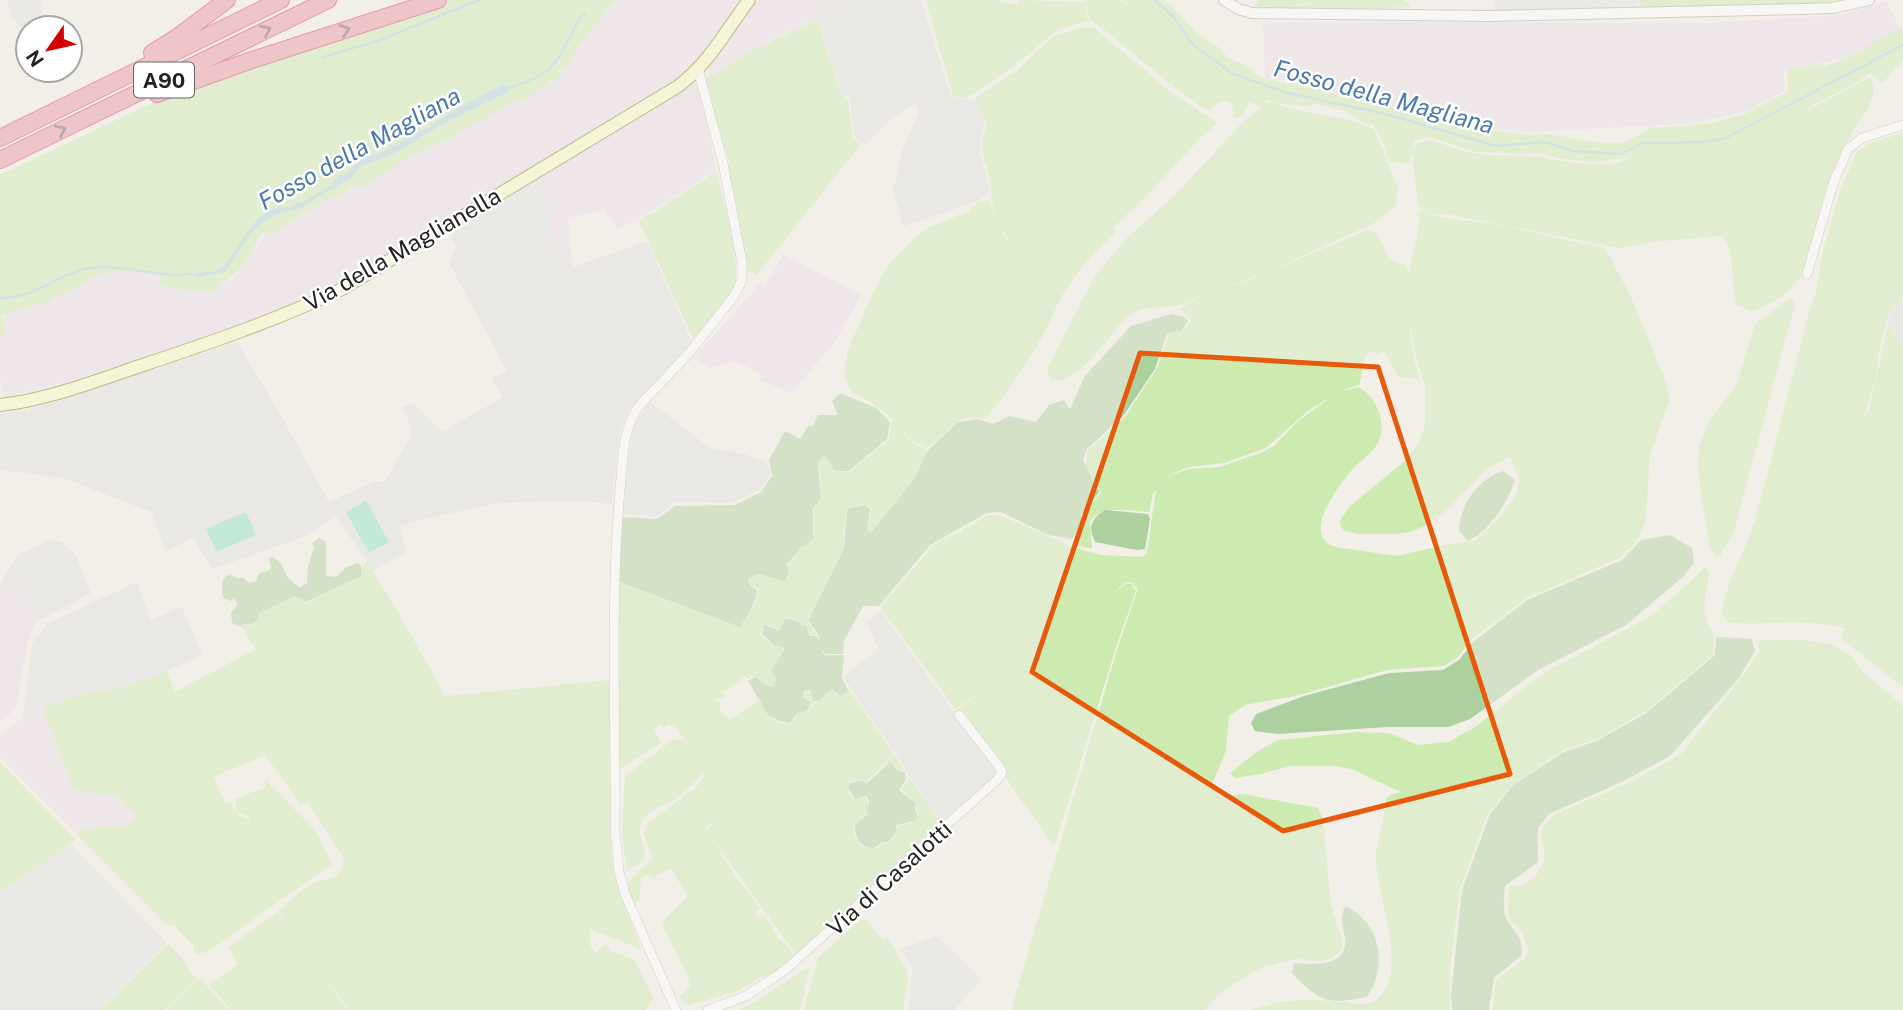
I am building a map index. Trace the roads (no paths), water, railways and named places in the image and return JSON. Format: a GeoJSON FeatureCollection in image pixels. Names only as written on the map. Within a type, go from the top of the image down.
{"type":"FeatureCollection","features":[{"type":"Feature","properties":{"kind":"highway"},"geometry":{"type":"LineString","coordinates":[[96,90],[121,71],[176,38],[227,0]]}},
{"type":"Feature","properties":{"kind":"highway","name":"A90"},"geometry":{"type":"LineString","coordinates":[[0,138],[281,0]]}},
{"type":"Feature","properties":{"kind":"highway","name":"A90"},"geometry":{"type":"LineString","coordinates":[[0,160],[328,0]]}},
{"type":"Feature","properties":{"kind":"highway"},"geometry":{"type":"LineString","coordinates":[[117,103],[152,96],[249,61],[438,0]]}},
{"type":"Feature","properties":{"kind":"main road","name":"Via della Maglianella"},"geometry":{"type":"LineString","coordinates":[[0,405],[37,398],[110,376],[243,331],[342,289],[672,91],[698,69],[749,0]]}},
{"type":"Feature","properties":{"kind":"street"},"geometry":{"type":"LineString","coordinates":[[1224,0],[1238,9],[1252,13],[1439,16],[1833,8],[1869,0]]}},
{"type":"Feature","properties":{"kind":"street"},"geometry":{"type":"LineString","coordinates":[[676,1010],[632,913],[619,871],[615,832],[614,571],[622,464],[630,420],[639,406],[709,329],[734,296],[742,276],[742,263],[723,163],[698,69]]}},
{"type":"Feature","properties":{"kind":"street"},"geometry":{"type":"LineString","coordinates":[[1807,274],[1833,184],[1849,149],[1862,138],[1903,125]]}},
{"type":"Feature","properties":{"kind":"street","name":"Via di Casalotti"},"geometry":{"type":"LineString","coordinates":[[708,1010],[746,996],[785,970],[998,779],[1002,772],[999,766],[959,715]]}},
{"type":"Feature","properties":{"kind":"water"},"geometry":{"type":"Polygon","coordinates":[[[504,84],[508,92],[448,121],[395,153],[362,166],[350,179],[304,205],[304,208],[287,211],[264,222],[249,237],[225,272],[198,277],[188,274],[218,271],[262,215],[303,202],[328,187],[339,175],[346,175],[362,160],[396,146],[412,134],[430,127],[449,113],[504,84]]]}},
{"type":"Feature","properties":{"kind":"waterway"},"geometry":{"type":"LineString","coordinates":[[323,57],[380,40],[479,0]]}},
{"type":"Feature","properties":{"kind":"waterway","name":"Fosso della Magliana"},"geometry":{"type":"LineString","coordinates":[[1154,0],[1172,15],[1192,44],[1233,74],[1288,93],[1389,115],[1496,146],[1544,142],[1573,151],[1621,154],[1642,143],[1703,142],[1726,138],[1903,45]]}},
{"type":"Feature","properties":{"kind":"waterway","name":"Fosso della Magliana"},"geometry":{"type":"LineString","coordinates":[[505,89],[535,78],[553,65],[580,18],[585,14]]}},
{"type":"Feature","properties":{"kind":"waterway","name":"Fosso della Magliana"},"geometry":{"type":"LineString","coordinates":[[0,298],[24,294],[80,270],[92,268],[189,274]]}}]}
